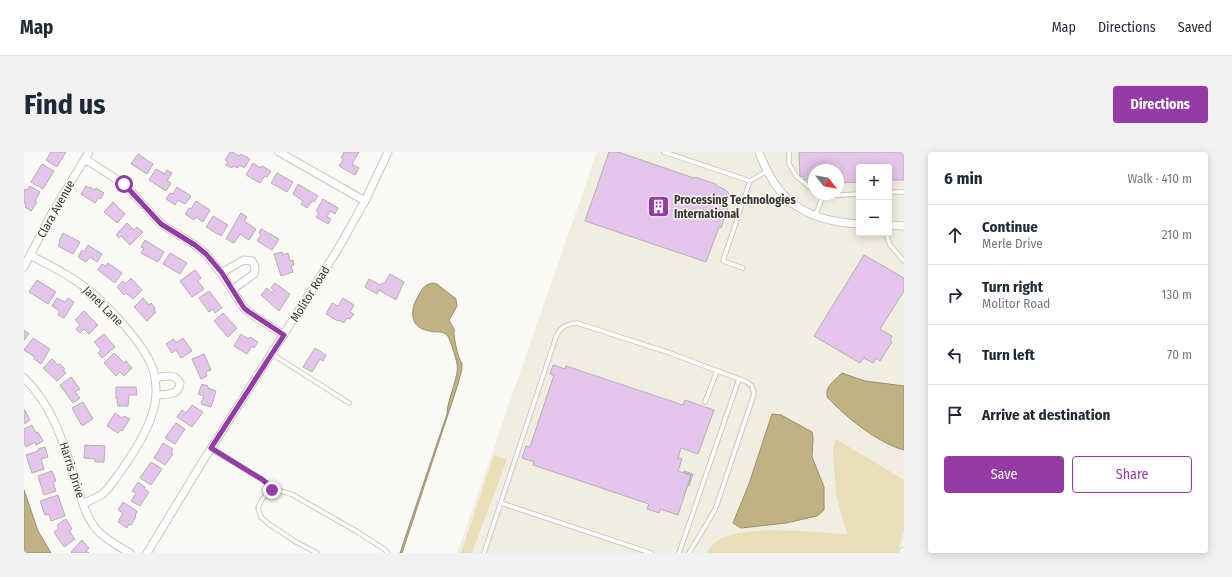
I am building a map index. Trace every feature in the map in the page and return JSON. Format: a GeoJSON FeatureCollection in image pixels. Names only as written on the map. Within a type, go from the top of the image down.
{"type":"FeatureCollection","features":[{"type":"Feature","properties":{"kind":"street"},"geometry":{"type":"LineString","coordinates":[[279,152],[365,201]]}},
{"type":"Feature","properties":{"kind":"street","name":"Molitor Road"},"geometry":{"type":"LineString","coordinates":[[147,553],[211,448],[338,249],[365,201],[388,152]]}},
{"type":"Feature","properties":{"kind":"street"},"geometry":{"type":"LineString","coordinates":[[759,152],[775,185],[796,206],[815,216],[835,222],[856,224]]}},
{"type":"Feature","properties":{"kind":"street"},"geometry":{"type":"LineString","coordinates":[[87,155],[124,184],[161,224],[206,254],[222,273],[244,308],[284,335]]}},
{"type":"Feature","properties":{"kind":"street","name":"Clara Avenue"},"geometry":{"type":"LineString","coordinates":[[24,267],[54,210],[87,155]]}},
{"type":"Feature","properties":{"kind":"street"},"geometry":{"type":"LineString","coordinates":[[892,225],[904,226]]}},
{"type":"Feature","properties":{"kind":"street","name":"Janel Lane"},"geometry":{"type":"LineString","coordinates":[[30,256],[73,278],[99,299],[138,343],[148,358],[155,378],[156,395],[147,428],[107,490],[101,495],[83,504]]}},
{"type":"Feature","properties":{"kind":"street"},"geometry":{"type":"LineString","coordinates":[[222,273],[244,260],[252,261],[254,264],[256,271],[254,274],[232,290]]}},
{"type":"Feature","properties":{"kind":"street"},"geometry":{"type":"LineString","coordinates":[[155,378],[171,376],[176,378],[180,383],[178,389],[173,394],[156,395]]}},
{"type":"Feature","properties":{"kind":"street","name":"Harris Drive"},"geometry":{"type":"LineString","coordinates":[[24,378],[41,398],[55,422],[83,504],[93,524],[98,531],[111,542],[130,553]]}},
{"type":"Feature","properties":{"kind":"lane"},"geometry":{"type":"LineString","coordinates":[[664,152],[750,181]]}},
{"type":"Feature","properties":{"kind":"lane"},"geometry":{"type":"LineString","coordinates":[[788,152],[789,164],[796,176],[808,186]]}},
{"type":"Feature","properties":{"kind":"lane"},"geometry":{"type":"LineString","coordinates":[[743,268],[723,261],[750,181],[767,171]]}},
{"type":"Feature","properties":{"kind":"lane"},"geometry":{"type":"LineString","coordinates":[[892,192],[904,192]]}},
{"type":"Feature","properties":{"kind":"lane"},"geometry":{"type":"LineString","coordinates":[[844,195],[856,194]]}},
{"type":"Feature","properties":{"kind":"lane"},"geometry":{"type":"LineString","coordinates":[[815,216],[821,200]]}},
{"type":"Feature","properties":{"kind":"lane"},"geometry":{"type":"LineString","coordinates":[[887,236],[890,245],[904,261]]}},
{"type":"Feature","properties":{"kind":"lane"},"geometry":{"type":"LineString","coordinates":[[484,553],[558,332],[564,326],[577,323],[667,352],[747,382],[752,386],[754,394],[715,510],[689,553]]}},
{"type":"Feature","properties":{"kind":"lane"},"geometry":{"type":"LineString","coordinates":[[272,354],[349,403]]}},
{"type":"Feature","properties":{"kind":"lane"},"geometry":{"type":"LineString","coordinates":[[705,402],[717,371]]}},
{"type":"Feature","properties":{"kind":"lane"},"geometry":{"type":"LineString","coordinates":[[679,553],[738,379]]}},
{"type":"Feature","properties":{"kind":"lane"},"geometry":{"type":"LineString","coordinates":[[211,448],[263,480],[272,490],[293,495],[384,548],[388,553]]}},
{"type":"Feature","properties":{"kind":"lane"},"geometry":{"type":"LineString","coordinates":[[272,490],[259,503],[258,508],[261,517],[296,542],[317,553]]}},
{"type":"Feature","properties":{"kind":"lane"},"geometry":{"type":"LineString","coordinates":[[501,503],[651,553]]}},
{"type":"Feature","properties":{"kind":"shaded area"},"geometry":{"type":"Polygon","coordinates":[[[597,152],[904,152],[904,540],[899,553],[457,553],[597,152]]]}},
{"type":"Feature","properties":{"kind":"shaded area"},"geometry":{"type":"Polygon","coordinates":[[[433,283],[437,284],[456,299],[457,306],[449,320],[454,329],[456,346],[462,363],[462,369],[402,553],[400,553],[447,414],[457,374],[454,353],[447,335],[425,330],[417,326],[413,319],[414,305],[419,294],[425,286],[433,283]]]}},
{"type":"Feature","properties":{"kind":"shaded area"},"geometry":{"type":"Polygon","coordinates":[[[842,373],[865,381],[904,386],[904,450],[884,442],[863,429],[844,414],[828,398],[828,388],[842,373]]]}},
{"type":"Feature","properties":{"kind":"shaded area"},"geometry":{"type":"Polygon","coordinates":[[[772,414],[781,415],[812,432],[812,457],[824,487],[824,510],[817,516],[786,523],[741,528],[733,523],[749,484],[772,414]]]}},
{"type":"Feature","properties":{"kind":"shaded area"},"geometry":{"type":"Polygon","coordinates":[[[836,439],[904,480],[904,531],[897,553],[707,553],[714,543],[726,537],[741,533],[778,530],[847,534],[836,495],[833,448],[836,439]]]}},
{"type":"Feature","properties":{"kind":"shaded area"},"geometry":{"type":"Polygon","coordinates":[[[494,455],[507,459],[472,553],[461,553],[494,455]]]}},
{"type":"Feature","properties":{"kind":"shaded area"},"geometry":{"type":"Polygon","coordinates":[[[24,490],[38,531],[51,553],[24,553],[24,490]]]}},
{"type":"Feature","properties":{"kind":"building"},"geometry":{"type":"Polygon","coordinates":[[[51,152],[66,152],[57,167],[46,160],[51,152]]]}},
{"type":"Feature","properties":{"kind":"building"},"geometry":{"type":"Polygon","coordinates":[[[230,152],[233,152],[239,156],[241,154],[250,159],[244,168],[239,165],[238,168],[233,166],[232,168],[226,165],[228,162],[225,160],[230,152]]]}},
{"type":"Feature","properties":{"kind":"building"},"geometry":{"type":"Polygon","coordinates":[[[343,152],[359,152],[352,164],[359,168],[355,175],[339,166],[343,160],[341,158],[344,153],[343,152]]]}},
{"type":"Feature","properties":{"kind":"building","name":"Processing Technologies International"},"geometry":{"type":"Polygon","coordinates":[[[609,152],[618,152],[716,184],[728,192],[729,196],[726,206],[728,208],[706,262],[585,221],[609,152]]]}},
{"type":"Feature","properties":{"kind":"building"},"geometry":{"type":"Polygon","coordinates":[[[799,152],[904,152],[904,180],[892,180],[892,164],[856,164],[856,182],[844,183],[844,164],[808,164],[808,179],[804,180],[804,176],[800,177],[799,152]]]}},
{"type":"Feature","properties":{"kind":"building"},"geometry":{"type":"Polygon","coordinates":[[[138,154],[153,164],[147,174],[131,164],[138,154]]]}},
{"type":"Feature","properties":{"kind":"building"},"geometry":{"type":"Polygon","coordinates":[[[253,163],[260,168],[262,166],[271,171],[260,183],[246,175],[253,163]]]}},
{"type":"Feature","properties":{"kind":"building"},"geometry":{"type":"Polygon","coordinates":[[[42,164],[54,171],[43,189],[31,182],[42,164]]]}},
{"type":"Feature","properties":{"kind":"building"},"geometry":{"type":"Polygon","coordinates":[[[156,169],[165,174],[167,170],[172,173],[167,181],[171,183],[166,191],[149,180],[156,169]]]}},
{"type":"Feature","properties":{"kind":"building"},"geometry":{"type":"Polygon","coordinates":[[[277,173],[293,182],[287,192],[271,183],[277,173]]]}},
{"type":"Feature","properties":{"kind":"building"},"geometry":{"type":"Polygon","coordinates":[[[298,184],[318,196],[307,208],[301,204],[303,201],[293,194],[298,184]]]}},
{"type":"Feature","properties":{"kind":"building"},"geometry":{"type":"Polygon","coordinates":[[[30,186],[40,192],[35,201],[37,202],[31,211],[25,207],[26,204],[24,203],[24,191],[30,186]]]}},
{"type":"Feature","properties":{"kind":"building"},"geometry":{"type":"Polygon","coordinates":[[[86,186],[95,190],[96,188],[104,193],[95,203],[81,194],[86,186]]]}},
{"type":"Feature","properties":{"kind":"building"},"geometry":{"type":"Polygon","coordinates":[[[177,187],[191,196],[185,204],[178,200],[175,205],[166,199],[170,193],[173,194],[177,187]]]}},
{"type":"Feature","properties":{"kind":"building"},"geometry":{"type":"Polygon","coordinates":[[[323,199],[338,208],[335,214],[330,211],[327,217],[331,219],[328,224],[316,217],[319,213],[316,211],[323,199]]]}},
{"type":"Feature","properties":{"kind":"building"},"geometry":{"type":"Polygon","coordinates":[[[196,201],[210,210],[203,222],[196,217],[194,220],[185,214],[189,208],[191,209],[196,201]]]}},
{"type":"Feature","properties":{"kind":"building"},"geometry":{"type":"Polygon","coordinates":[[[113,202],[125,214],[117,223],[104,212],[113,202]]]}},
{"type":"Feature","properties":{"kind":"building"},"geometry":{"type":"Polygon","coordinates":[[[241,213],[247,217],[244,221],[256,229],[249,240],[240,234],[234,243],[226,239],[241,213]]]}},
{"type":"Feature","properties":{"kind":"building"},"geometry":{"type":"Polygon","coordinates":[[[213,216],[228,225],[221,236],[206,227],[213,216]]]}},
{"type":"Feature","properties":{"kind":"building"},"geometry":{"type":"Polygon","coordinates":[[[127,223],[134,230],[137,227],[143,232],[130,245],[121,236],[119,238],[116,235],[127,223]]]}},
{"type":"Feature","properties":{"kind":"building"},"geometry":{"type":"Polygon","coordinates":[[[261,229],[279,239],[272,250],[257,241],[261,235],[259,233],[261,229]]]}},
{"type":"Feature","properties":{"kind":"building"},"geometry":{"type":"Polygon","coordinates":[[[63,233],[80,242],[73,254],[58,246],[63,233]]]}},
{"type":"Feature","properties":{"kind":"building"},"geometry":{"type":"Polygon","coordinates":[[[145,240],[164,252],[158,262],[141,253],[144,248],[141,247],[145,240]]]}},
{"type":"Feature","properties":{"kind":"building"},"geometry":{"type":"Polygon","coordinates":[[[88,245],[102,254],[97,262],[90,257],[86,262],[78,257],[82,250],[84,252],[88,245]]]}},
{"type":"Feature","properties":{"kind":"building"},"geometry":{"type":"Polygon","coordinates":[[[282,252],[283,255],[288,253],[290,261],[293,260],[294,265],[291,266],[293,272],[281,276],[274,254],[282,252]]]}},
{"type":"Feature","properties":{"kind":"building"},"geometry":{"type":"Polygon","coordinates":[[[170,253],[187,263],[180,274],[163,264],[170,253]]]}},
{"type":"Feature","properties":{"kind":"building"},"geometry":{"type":"Polygon","coordinates":[[[864,255],[904,278],[904,291],[880,329],[892,336],[890,340],[892,342],[880,361],[876,358],[873,363],[864,358],[860,363],[814,336],[864,255]]]}},
{"type":"Feature","properties":{"kind":"building"},"geometry":{"type":"Polygon","coordinates":[[[108,263],[122,273],[115,283],[98,270],[102,264],[106,266],[108,263]]]}},
{"type":"Feature","properties":{"kind":"building"},"geometry":{"type":"Polygon","coordinates":[[[195,270],[201,278],[198,281],[204,289],[192,297],[180,281],[195,270]]]}},
{"type":"Feature","properties":{"kind":"building"},"geometry":{"type":"Polygon","coordinates":[[[390,274],[404,282],[396,300],[379,290],[377,294],[365,287],[369,279],[380,285],[382,283],[384,284],[390,274]]]}},
{"type":"Feature","properties":{"kind":"building"},"geometry":{"type":"Polygon","coordinates":[[[131,278],[142,290],[133,299],[126,293],[124,295],[117,287],[123,281],[125,284],[131,278]]]}},
{"type":"Feature","properties":{"kind":"building"},"geometry":{"type":"Polygon","coordinates":[[[37,280],[56,292],[48,304],[29,292],[37,280]]]}},
{"type":"Feature","properties":{"kind":"building"},"geometry":{"type":"Polygon","coordinates":[[[275,283],[290,294],[279,311],[261,295],[267,288],[272,293],[274,290],[271,288],[275,283]]]}},
{"type":"Feature","properties":{"kind":"building"},"geometry":{"type":"Polygon","coordinates":[[[209,291],[222,308],[215,313],[213,309],[209,312],[199,298],[209,291]]]}},
{"type":"Feature","properties":{"kind":"building"},"geometry":{"type":"Polygon","coordinates":[[[57,298],[65,302],[68,298],[74,302],[64,318],[58,315],[60,311],[52,306],[57,298]]]}},
{"type":"Feature","properties":{"kind":"building"},"geometry":{"type":"Polygon","coordinates":[[[143,298],[149,305],[151,303],[156,312],[147,321],[134,307],[143,298]]]}},
{"type":"Feature","properties":{"kind":"building"},"geometry":{"type":"Polygon","coordinates":[[[343,298],[354,305],[350,312],[354,314],[350,319],[347,318],[344,323],[326,314],[332,303],[338,306],[343,298]]]}},
{"type":"Feature","properties":{"kind":"building"},"geometry":{"type":"Polygon","coordinates":[[[84,311],[98,325],[89,334],[84,329],[80,333],[76,329],[80,325],[75,320],[84,311]]]}},
{"type":"Feature","properties":{"kind":"building"},"geometry":{"type":"Polygon","coordinates":[[[223,313],[237,328],[228,337],[214,321],[223,313]]]}},
{"type":"Feature","properties":{"kind":"building"},"geometry":{"type":"Polygon","coordinates":[[[24,330],[29,334],[24,340],[24,330]]]}},
{"type":"Feature","properties":{"kind":"building"},"geometry":{"type":"Polygon","coordinates":[[[104,334],[115,347],[102,358],[98,353],[101,350],[94,342],[104,334]]]}},
{"type":"Feature","properties":{"kind":"building"},"geometry":{"type":"Polygon","coordinates":[[[241,334],[248,339],[250,337],[258,342],[254,348],[252,346],[247,354],[234,346],[241,334]]]}},
{"type":"Feature","properties":{"kind":"building"},"geometry":{"type":"Polygon","coordinates":[[[33,338],[50,349],[41,364],[34,359],[35,357],[24,350],[33,338]]]}},
{"type":"Feature","properties":{"kind":"building"},"geometry":{"type":"Polygon","coordinates":[[[183,338],[192,351],[181,358],[176,350],[172,353],[166,344],[174,339],[176,343],[183,338]]]}},
{"type":"Feature","properties":{"kind":"building"},"geometry":{"type":"Polygon","coordinates":[[[315,348],[326,355],[323,361],[320,359],[312,372],[303,367],[315,348]]]}},
{"type":"Feature","properties":{"kind":"building"},"geometry":{"type":"Polygon","coordinates":[[[114,353],[124,363],[126,361],[132,368],[124,376],[120,372],[116,376],[104,363],[114,353]]]}},
{"type":"Feature","properties":{"kind":"building"},"geometry":{"type":"Polygon","coordinates":[[[204,354],[211,370],[206,372],[207,376],[201,379],[192,359],[204,354]]]}},
{"type":"Feature","properties":{"kind":"building"},"geometry":{"type":"Polygon","coordinates":[[[52,359],[65,369],[63,370],[66,373],[57,381],[43,368],[52,359]]]}},
{"type":"Feature","properties":{"kind":"building"},"geometry":{"type":"Polygon","coordinates":[[[553,365],[565,369],[566,366],[683,405],[685,400],[714,410],[698,454],[681,448],[678,458],[682,459],[678,471],[691,475],[678,515],[660,509],[659,513],[647,509],[649,504],[533,465],[534,462],[522,458],[526,446],[530,447],[554,375],[550,374],[553,365]]]}},
{"type":"Feature","properties":{"kind":"building"},"geometry":{"type":"Polygon","coordinates":[[[71,377],[80,389],[75,392],[80,398],[73,403],[60,385],[71,377]]]}},
{"type":"Feature","properties":{"kind":"building"},"geometry":{"type":"Polygon","coordinates":[[[202,384],[216,391],[211,407],[201,404],[204,396],[198,394],[202,384]]]}},
{"type":"Feature","properties":{"kind":"building"},"geometry":{"type":"Polygon","coordinates":[[[116,387],[136,387],[137,395],[129,395],[128,406],[118,406],[117,398],[116,399],[116,387]]]}},
{"type":"Feature","properties":{"kind":"building"},"geometry":{"type":"Polygon","coordinates":[[[83,402],[93,419],[82,426],[72,408],[83,402]]]}},
{"type":"Feature","properties":{"kind":"building"},"geometry":{"type":"Polygon","coordinates":[[[192,405],[203,412],[192,427],[177,417],[182,410],[186,413],[192,405]]]}},
{"type":"Feature","properties":{"kind":"building"},"geometry":{"type":"Polygon","coordinates":[[[24,409],[30,420],[24,424],[24,409]]]}},
{"type":"Feature","properties":{"kind":"building"},"geometry":{"type":"Polygon","coordinates":[[[115,413],[122,418],[124,416],[130,419],[122,431],[120,430],[118,433],[107,426],[115,413]]]}},
{"type":"Feature","properties":{"kind":"building"},"geometry":{"type":"Polygon","coordinates":[[[176,423],[185,429],[175,444],[165,438],[176,423]]]}},
{"type":"Feature","properties":{"kind":"building"},"geometry":{"type":"Polygon","coordinates":[[[32,425],[36,433],[38,432],[43,441],[36,445],[35,442],[26,447],[24,443],[24,429],[32,425]]]}},
{"type":"Feature","properties":{"kind":"building"},"geometry":{"type":"Polygon","coordinates":[[[163,443],[173,449],[171,452],[173,454],[165,465],[154,458],[163,443]]]}},
{"type":"Feature","properties":{"kind":"building"},"geometry":{"type":"Polygon","coordinates":[[[85,445],[105,446],[104,462],[95,462],[95,459],[84,458],[85,445]]]}},
{"type":"Feature","properties":{"kind":"building"},"geometry":{"type":"Polygon","coordinates":[[[45,447],[48,457],[41,459],[44,469],[32,473],[26,455],[45,447]]]}},
{"type":"Feature","properties":{"kind":"building"},"geometry":{"type":"Polygon","coordinates":[[[151,462],[162,469],[151,485],[140,478],[151,462]]]}},
{"type":"Feature","properties":{"kind":"building"},"geometry":{"type":"Polygon","coordinates":[[[52,471],[56,481],[53,482],[56,491],[44,495],[38,476],[52,471]]]}},
{"type":"Feature","properties":{"kind":"building"},"geometry":{"type":"Polygon","coordinates":[[[684,471],[693,474],[689,486],[691,475],[684,473],[684,471]]]}},
{"type":"Feature","properties":{"kind":"building"},"geometry":{"type":"Polygon","coordinates":[[[138,482],[149,492],[140,506],[131,501],[136,493],[132,491],[138,482]]]}},
{"type":"Feature","properties":{"kind":"building"},"geometry":{"type":"Polygon","coordinates":[[[58,495],[65,516],[51,521],[49,514],[45,515],[40,501],[58,495]]]}},
{"type":"Feature","properties":{"kind":"building"},"geometry":{"type":"Polygon","coordinates":[[[123,502],[137,511],[136,517],[127,528],[118,522],[123,513],[118,510],[123,502]]]}},
{"type":"Feature","properties":{"kind":"building"},"geometry":{"type":"Polygon","coordinates":[[[66,519],[72,529],[69,531],[75,539],[64,547],[54,532],[59,528],[57,525],[66,519]]]}},
{"type":"Feature","properties":{"kind":"building"},"geometry":{"type":"Polygon","coordinates":[[[82,540],[89,548],[86,551],[89,553],[72,553],[71,552],[82,540]]]}},
{"type":"Feature","properties":{"kind":"place","name":"Processing Technologies International"},"geometry":{"type":"Point","coordinates":[658,207]}},
{"type":"Feature","properties":{"kind":"route"},"geometry":{"type":"LineString","coordinates":[[124,184],[161,224],[195,245],[206,254],[222,273],[244,308],[284,335],[211,448],[263,480],[272,490]]}}]}
